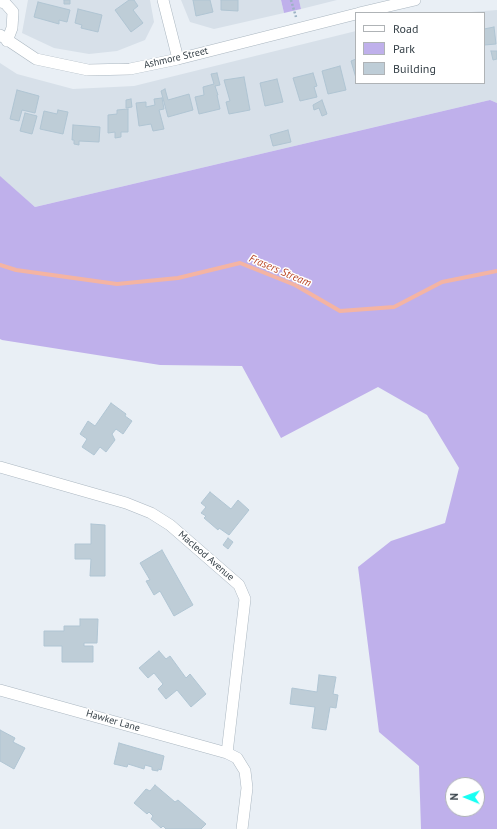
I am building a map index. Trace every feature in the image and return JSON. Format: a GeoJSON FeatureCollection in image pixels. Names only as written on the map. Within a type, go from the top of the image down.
{"type":"FeatureCollection","features":[{"type":"Feature","properties":{"kind":"street"},"geometry":{"type":"LineString","coordinates":[[163,0],[178,59]]}},
{"type":"Feature","properties":{"kind":"street"},"geometry":{"type":"LineString","coordinates":[[363,12],[415,0]]}},
{"type":"Feature","properties":{"kind":"street"},"geometry":{"type":"LineString","coordinates":[[0,2],[4,3],[14,12],[13,21],[4,38]]}},
{"type":"Feature","properties":{"kind":"street","name":"Ashmore Street"},"geometry":{"type":"LineString","coordinates":[[4,38],[36,59],[88,70],[130,69],[178,59],[298,27],[355,14]]}},
{"type":"Feature","properties":{"kind":"street","name":"Macleod Avenue"},"geometry":{"type":"LineString","coordinates":[[0,467],[133,505],[151,512],[170,525],[239,585],[245,599],[227,753]]}},
{"type":"Feature","properties":{"kind":"street","name":"Hawker Lane"},"geometry":{"type":"LineString","coordinates":[[0,690],[227,753]]}},
{"type":"Feature","properties":{"kind":"street"},"geometry":{"type":"LineString","coordinates":[[227,753],[237,758],[245,771],[247,788],[242,829]]}},
{"type":"Feature","properties":{"kind":"path"},"geometry":{"type":"LineString","coordinates":[[291,0],[298,27]]}},
{"type":"Feature","properties":{"kind":"shaded area"},"geometry":{"type":"Polygon","coordinates":[[[28,0],[150,0],[154,22],[145,40],[117,51],[89,54],[54,48],[22,33],[28,0]]]}},
{"type":"Feature","properties":{"kind":"shaded area"},"geometry":{"type":"Polygon","coordinates":[[[181,0],[281,0],[284,13],[214,29],[190,22],[181,0]]]}},
{"type":"Feature","properties":{"kind":"shaded area"},"geometry":{"type":"Polygon","coordinates":[[[299,0],[337,0],[301,9],[299,0]]]}},
{"type":"Feature","properties":{"kind":"shaded area"},"geometry":{"type":"Polygon","coordinates":[[[497,10],[497,103],[490,100],[35,207],[0,177],[0,63],[17,74],[73,89],[134,86],[355,31],[355,84],[485,84],[485,12],[471,12],[497,10]]]}},
{"type":"Feature","properties":{"kind":"green space"},"geometry":{"type":"Polygon","coordinates":[[[281,0],[299,0],[301,9],[284,13],[281,0]]]}},
{"type":"Feature","properties":{"kind":"green space"},"geometry":{"type":"Polygon","coordinates":[[[490,100],[497,103],[497,829],[421,829],[419,766],[379,732],[358,567],[391,541],[445,523],[459,468],[427,415],[378,387],[281,438],[242,366],[160,365],[0,339],[0,176],[35,207],[490,100]]]}},
{"type":"Feature","properties":{"kind":"building"},"geometry":{"type":"Polygon","coordinates":[[[64,0],[70,0],[70,4],[64,4],[64,0]]]}},
{"type":"Feature","properties":{"kind":"building"},"geometry":{"type":"Polygon","coordinates":[[[129,0],[134,0],[138,6],[133,10],[143,23],[131,32],[115,10],[129,0]]]}},
{"type":"Feature","properties":{"kind":"building"},"geometry":{"type":"Polygon","coordinates":[[[193,0],[210,0],[213,12],[196,16],[193,0]]]}},
{"type":"Feature","properties":{"kind":"building"},"geometry":{"type":"Polygon","coordinates":[[[221,0],[238,0],[238,11],[221,10],[221,0]]]}},
{"type":"Feature","properties":{"kind":"building"},"geometry":{"type":"Polygon","coordinates":[[[38,2],[70,10],[67,22],[59,20],[59,24],[34,17],[38,2]]]}},
{"type":"Feature","properties":{"kind":"building"},"geometry":{"type":"Polygon","coordinates":[[[78,9],[102,15],[98,32],[81,28],[82,25],[75,23],[78,9]]]}},
{"type":"Feature","properties":{"kind":"building"},"geometry":{"type":"Polygon","coordinates":[[[494,27],[496,44],[485,45],[485,29],[494,27]]]}},
{"type":"Feature","properties":{"kind":"building"},"geometry":{"type":"Polygon","coordinates":[[[491,51],[497,51],[497,59],[493,60],[491,51]]]}},
{"type":"Feature","properties":{"kind":"building"},"geometry":{"type":"Polygon","coordinates":[[[355,59],[355,75],[351,61],[355,59]]]}},
{"type":"Feature","properties":{"kind":"building"},"geometry":{"type":"Polygon","coordinates":[[[340,66],[346,90],[328,94],[322,71],[340,66]]]}},
{"type":"Feature","properties":{"kind":"building"},"geometry":{"type":"Polygon","coordinates":[[[217,73],[220,85],[215,86],[220,109],[199,114],[195,97],[204,95],[203,87],[214,84],[211,74],[217,73]]]}},
{"type":"Feature","properties":{"kind":"building"},"geometry":{"type":"Polygon","coordinates":[[[313,73],[317,86],[314,87],[317,97],[300,101],[293,78],[313,73]]]}},
{"type":"Feature","properties":{"kind":"building"},"geometry":{"type":"Polygon","coordinates":[[[244,77],[250,110],[229,114],[226,102],[230,101],[224,80],[244,77]]]}},
{"type":"Feature","properties":{"kind":"building"},"geometry":{"type":"Polygon","coordinates":[[[277,79],[283,102],[265,106],[260,83],[277,79]]]}},
{"type":"Feature","properties":{"kind":"building"},"geometry":{"type":"Polygon","coordinates":[[[165,89],[168,100],[189,94],[193,110],[168,117],[161,91],[165,89]]]}},
{"type":"Feature","properties":{"kind":"building"},"geometry":{"type":"Polygon","coordinates":[[[17,90],[39,96],[35,113],[22,110],[19,121],[10,119],[17,90]]]}},
{"type":"Feature","properties":{"kind":"building"},"geometry":{"type":"Polygon","coordinates":[[[162,98],[164,109],[159,110],[164,129],[153,131],[151,124],[139,126],[136,103],[146,102],[146,107],[155,105],[154,99],[162,98]]]}},
{"type":"Feature","properties":{"kind":"building"},"geometry":{"type":"Polygon","coordinates":[[[131,99],[132,107],[126,108],[126,100],[131,99]]]}},
{"type":"Feature","properties":{"kind":"building"},"geometry":{"type":"Polygon","coordinates":[[[322,100],[327,114],[322,116],[319,108],[314,110],[313,105],[322,100]]]}},
{"type":"Feature","properties":{"kind":"building"},"geometry":{"type":"Polygon","coordinates":[[[128,109],[128,132],[121,132],[121,137],[115,138],[115,132],[108,133],[108,115],[117,114],[117,110],[128,109]]]}},
{"type":"Feature","properties":{"kind":"building"},"geometry":{"type":"Polygon","coordinates":[[[58,110],[68,112],[63,134],[40,129],[44,111],[57,114],[58,110]]]}},
{"type":"Feature","properties":{"kind":"building"},"geometry":{"type":"Polygon","coordinates":[[[25,113],[37,116],[32,134],[20,131],[25,113]]]}},
{"type":"Feature","properties":{"kind":"building"},"geometry":{"type":"Polygon","coordinates":[[[73,125],[100,127],[99,142],[79,141],[79,145],[74,144],[74,140],[72,140],[73,125]]]}},
{"type":"Feature","properties":{"kind":"building"},"geometry":{"type":"Polygon","coordinates":[[[288,130],[291,142],[273,146],[270,135],[288,130]]]}},
{"type":"Feature","properties":{"kind":"building"},"geometry":{"type":"Polygon","coordinates":[[[111,403],[126,414],[125,416],[132,421],[123,434],[116,429],[112,434],[115,440],[106,452],[100,447],[94,455],[82,447],[87,439],[80,434],[88,421],[95,426],[111,403]]]}},
{"type":"Feature","properties":{"kind":"building"},"geometry":{"type":"Polygon","coordinates":[[[210,492],[231,509],[238,500],[249,510],[229,535],[219,528],[218,530],[204,518],[206,516],[201,513],[206,507],[201,503],[210,492]]]}},
{"type":"Feature","properties":{"kind":"building"},"geometry":{"type":"Polygon","coordinates":[[[91,524],[105,525],[105,576],[90,576],[91,559],[75,559],[75,544],[91,544],[91,524]]]}},
{"type":"Feature","properties":{"kind":"building"},"geometry":{"type":"Polygon","coordinates":[[[228,538],[233,542],[228,549],[223,545],[228,538]]]}},
{"type":"Feature","properties":{"kind":"building"},"geometry":{"type":"Polygon","coordinates":[[[162,550],[193,605],[174,616],[160,591],[154,595],[146,581],[150,580],[140,563],[162,550]]]}},
{"type":"Feature","properties":{"kind":"building"},"geometry":{"type":"Polygon","coordinates":[[[80,619],[98,619],[97,643],[84,643],[84,646],[93,646],[93,662],[62,662],[62,646],[44,646],[44,631],[64,631],[64,626],[80,626],[80,619]]]}},
{"type":"Feature","properties":{"kind":"building"},"geometry":{"type":"Polygon","coordinates":[[[159,651],[166,659],[170,656],[186,678],[190,674],[206,694],[191,707],[177,690],[166,699],[158,689],[163,684],[154,673],[148,678],[139,668],[159,651]]]}},
{"type":"Feature","properties":{"kind":"building"},"geometry":{"type":"Polygon","coordinates":[[[319,675],[336,677],[333,694],[338,695],[336,708],[330,707],[326,730],[312,728],[315,707],[290,704],[292,688],[317,692],[319,675]]]}},
{"type":"Feature","properties":{"kind":"building"},"geometry":{"type":"Polygon","coordinates":[[[0,730],[15,738],[13,742],[25,748],[14,769],[0,761],[0,730]]]}},
{"type":"Feature","properties":{"kind":"building"},"geometry":{"type":"Polygon","coordinates":[[[119,743],[164,756],[161,770],[152,770],[152,767],[145,765],[144,769],[128,764],[127,767],[114,764],[119,743]]]}},
{"type":"Feature","properties":{"kind":"building"},"geometry":{"type":"Polygon","coordinates":[[[155,785],[175,802],[178,800],[206,824],[201,829],[166,829],[163,826],[161,828],[151,819],[153,816],[149,812],[147,814],[134,803],[146,789],[150,791],[155,785]]]}},
{"type":"Feature","properties":{"kind":"waterway","name":"Frasers Stream"},"geometry":{"type":"LineString","coordinates":[[0,265],[16,270],[117,284],[178,278],[240,263],[295,285],[340,311],[394,307],[442,282],[497,271]]}}]}
